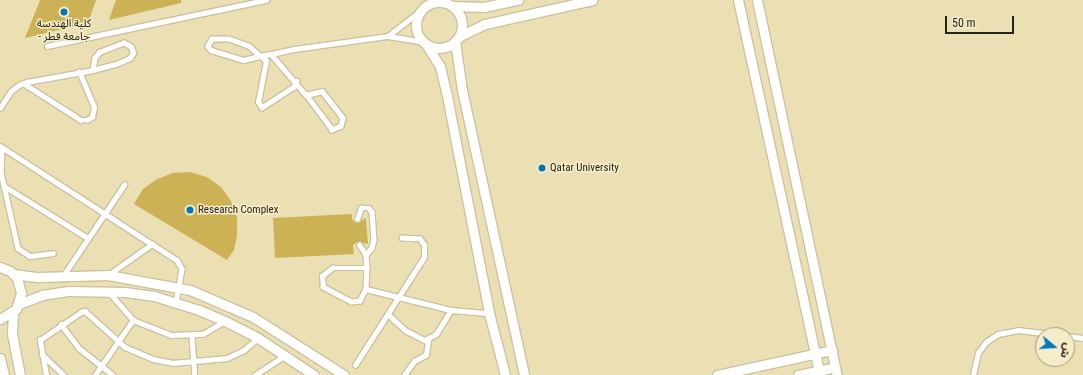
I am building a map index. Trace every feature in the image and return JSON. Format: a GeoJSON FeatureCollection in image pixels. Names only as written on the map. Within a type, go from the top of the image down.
{"type":"FeatureCollection","features":[{"type":"Feature","properties":{"kind":"street"},"geometry":{"type":"LineString","coordinates":[[505,375],[489,313],[440,66],[416,30],[416,20],[421,7],[434,2],[484,7],[518,0]]}},
{"type":"Feature","properties":{"kind":"street"},"geometry":{"type":"LineString","coordinates":[[425,43],[443,48],[485,24],[592,0]]}},
{"type":"Feature","properties":{"kind":"street"},"geometry":{"type":"LineString","coordinates":[[738,0],[820,373]]}},
{"type":"Feature","properties":{"kind":"street"},"geometry":{"type":"LineString","coordinates":[[757,0],[836,371],[798,375]]}},
{"type":"Feature","properties":{"kind":"street"},"geometry":{"type":"LineString","coordinates":[[449,3],[461,18],[462,28],[457,39],[462,90],[524,375]]}},
{"type":"Feature","properties":{"kind":"street"},"geometry":{"type":"LineString","coordinates":[[5,268],[39,277],[108,275],[179,287],[208,295],[253,317],[344,375]]}},
{"type":"Feature","properties":{"kind":"street"},"geometry":{"type":"LineString","coordinates":[[0,319],[12,313],[19,304],[21,288],[5,268]]}},
{"type":"Feature","properties":{"kind":"street"},"geometry":{"type":"LineString","coordinates":[[19,304],[50,293],[109,291],[139,293],[176,303],[225,321],[258,338],[310,374]]}},
{"type":"Feature","properties":{"kind":"street"},"geometry":{"type":"LineString","coordinates":[[12,313],[12,334],[20,375]]}},
{"type":"Feature","properties":{"kind":"street"},"geometry":{"type":"LineString","coordinates":[[717,375],[832,350]]}},
{"type":"Feature","properties":{"kind":"street"},"geometry":{"type":"LineString","coordinates":[[0,358],[4,375]]}},
{"type":"Feature","properties":{"kind":"lane"},"geometry":{"type":"LineString","coordinates":[[47,46],[266,0]]}},
{"type":"Feature","properties":{"kind":"lane"},"geometry":{"type":"LineString","coordinates":[[388,36],[421,7]]}},
{"type":"Feature","properties":{"kind":"lane"},"geometry":{"type":"LineString","coordinates":[[297,81],[294,87],[262,108],[258,102],[266,61],[260,56],[248,46],[229,39],[212,39],[208,46],[211,50],[243,60],[260,56],[271,54],[388,36],[425,43]]}},
{"type":"Feature","properties":{"kind":"lane"},"geometry":{"type":"LineString","coordinates":[[0,108],[11,91],[23,83],[93,70],[127,60],[133,53],[132,47],[124,43],[100,52],[93,62],[93,70]]}},
{"type":"Feature","properties":{"kind":"lane"},"geometry":{"type":"LineString","coordinates":[[271,54],[297,81],[306,95],[332,130],[341,126],[343,118],[322,91],[306,95]]}},
{"type":"Feature","properties":{"kind":"lane"},"geometry":{"type":"LineString","coordinates":[[23,83],[81,120],[87,120],[92,117],[94,108],[79,72]]}},
{"type":"Feature","properties":{"kind":"lane"},"geometry":{"type":"LineString","coordinates":[[53,253],[30,256],[18,248],[0,163],[1,147],[180,262],[182,269],[176,303]]}},
{"type":"Feature","properties":{"kind":"lane"},"geometry":{"type":"LineString","coordinates":[[63,276],[124,184]]}},
{"type":"Feature","properties":{"kind":"lane"},"geometry":{"type":"LineString","coordinates":[[4,186],[88,238]]}},
{"type":"Feature","properties":{"kind":"lane"},"geometry":{"type":"LineString","coordinates":[[357,218],[361,208],[369,208],[372,212],[374,244],[366,255]]}},
{"type":"Feature","properties":{"kind":"lane"},"geometry":{"type":"LineString","coordinates":[[355,365],[422,260],[425,251],[420,239],[402,238]]}},
{"type":"Feature","properties":{"kind":"lane"},"geometry":{"type":"LineString","coordinates":[[108,275],[152,244]]}},
{"type":"Feature","properties":{"kind":"lane"},"geometry":{"type":"LineString","coordinates":[[359,244],[366,255],[366,268],[366,289],[360,301],[351,302],[326,290],[321,280],[323,273],[332,268],[366,268]]}},
{"type":"Feature","properties":{"kind":"lane"},"geometry":{"type":"LineString","coordinates":[[366,289],[451,310],[489,313]]}},
{"type":"Feature","properties":{"kind":"lane"},"geometry":{"type":"LineString","coordinates":[[109,291],[133,320],[171,335],[192,336],[213,330],[225,321]]}},
{"type":"Feature","properties":{"kind":"lane"},"geometry":{"type":"LineString","coordinates":[[388,314],[405,330],[421,339],[428,340],[436,334],[451,310]]}},
{"type":"Feature","properties":{"kind":"lane"},"geometry":{"type":"LineString","coordinates":[[46,375],[41,354],[40,340],[61,324],[85,311],[119,342],[153,359],[173,363],[194,363],[227,358],[244,350],[258,338]]}},
{"type":"Feature","properties":{"kind":"lane"},"geometry":{"type":"LineString","coordinates":[[95,375],[133,320]]}},
{"type":"Feature","properties":{"kind":"lane"},"geometry":{"type":"LineString","coordinates":[[61,324],[79,348],[113,375]]}},
{"type":"Feature","properties":{"kind":"lane"},"geometry":{"type":"LineString","coordinates":[[973,375],[978,353],[986,342],[998,334],[1018,330],[1035,332]]}},
{"type":"Feature","properties":{"kind":"lane"},"geometry":{"type":"LineString","coordinates":[[192,336],[195,375]]}},
{"type":"Feature","properties":{"kind":"lane"},"geometry":{"type":"LineString","coordinates":[[404,375],[414,361],[426,354],[428,340]]}},
{"type":"Feature","properties":{"kind":"lane"},"geometry":{"type":"LineString","coordinates":[[41,354],[64,375]]}},
{"type":"Feature","properties":{"kind":"lane"},"geometry":{"type":"LineString","coordinates":[[255,375],[284,356]]}},
{"type":"Feature","properties":{"kind":"shaded area","name":"Qatar University"},"geometry":{"type":"Polygon","coordinates":[[[0,0],[1083,0],[1083,375],[0,375],[0,0]]]}},
{"type":"Feature","properties":{"kind":"building","name":"كلية الهندسة - جامعة قطر"},"geometry":{"type":"Polygon","coordinates":[[[40,0],[96,0],[88,23],[25,38],[40,0]]]}},
{"type":"Feature","properties":{"kind":"building","name":"كلية الهندسة - جامعة قطر"},"geometry":{"type":"Polygon","coordinates":[[[116,0],[181,0],[181,3],[109,20],[116,0]]]}},
{"type":"Feature","properties":{"kind":"building","name":"Research Complex"},"geometry":{"type":"Polygon","coordinates":[[[190,172],[207,177],[221,187],[231,201],[237,217],[237,236],[234,250],[227,260],[134,204],[143,189],[157,179],[173,173],[190,172]]]}},
{"type":"Feature","properties":{"kind":"building"},"geometry":{"type":"Polygon","coordinates":[[[352,214],[352,219],[356,223],[366,218],[368,244],[357,242],[353,245],[354,254],[275,258],[273,218],[352,214]]]}},
{"type":"Feature","properties":{"kind":"place","name":"كلية الهندسة - جامعة قطر"},"geometry":{"type":"Point","coordinates":[64,12]}},
{"type":"Feature","properties":{"kind":"place","name":"Qatar University"},"geometry":{"type":"Point","coordinates":[542,168]}},
{"type":"Feature","properties":{"kind":"place","name":"Research Complex"},"geometry":{"type":"Point","coordinates":[190,210]}}]}
